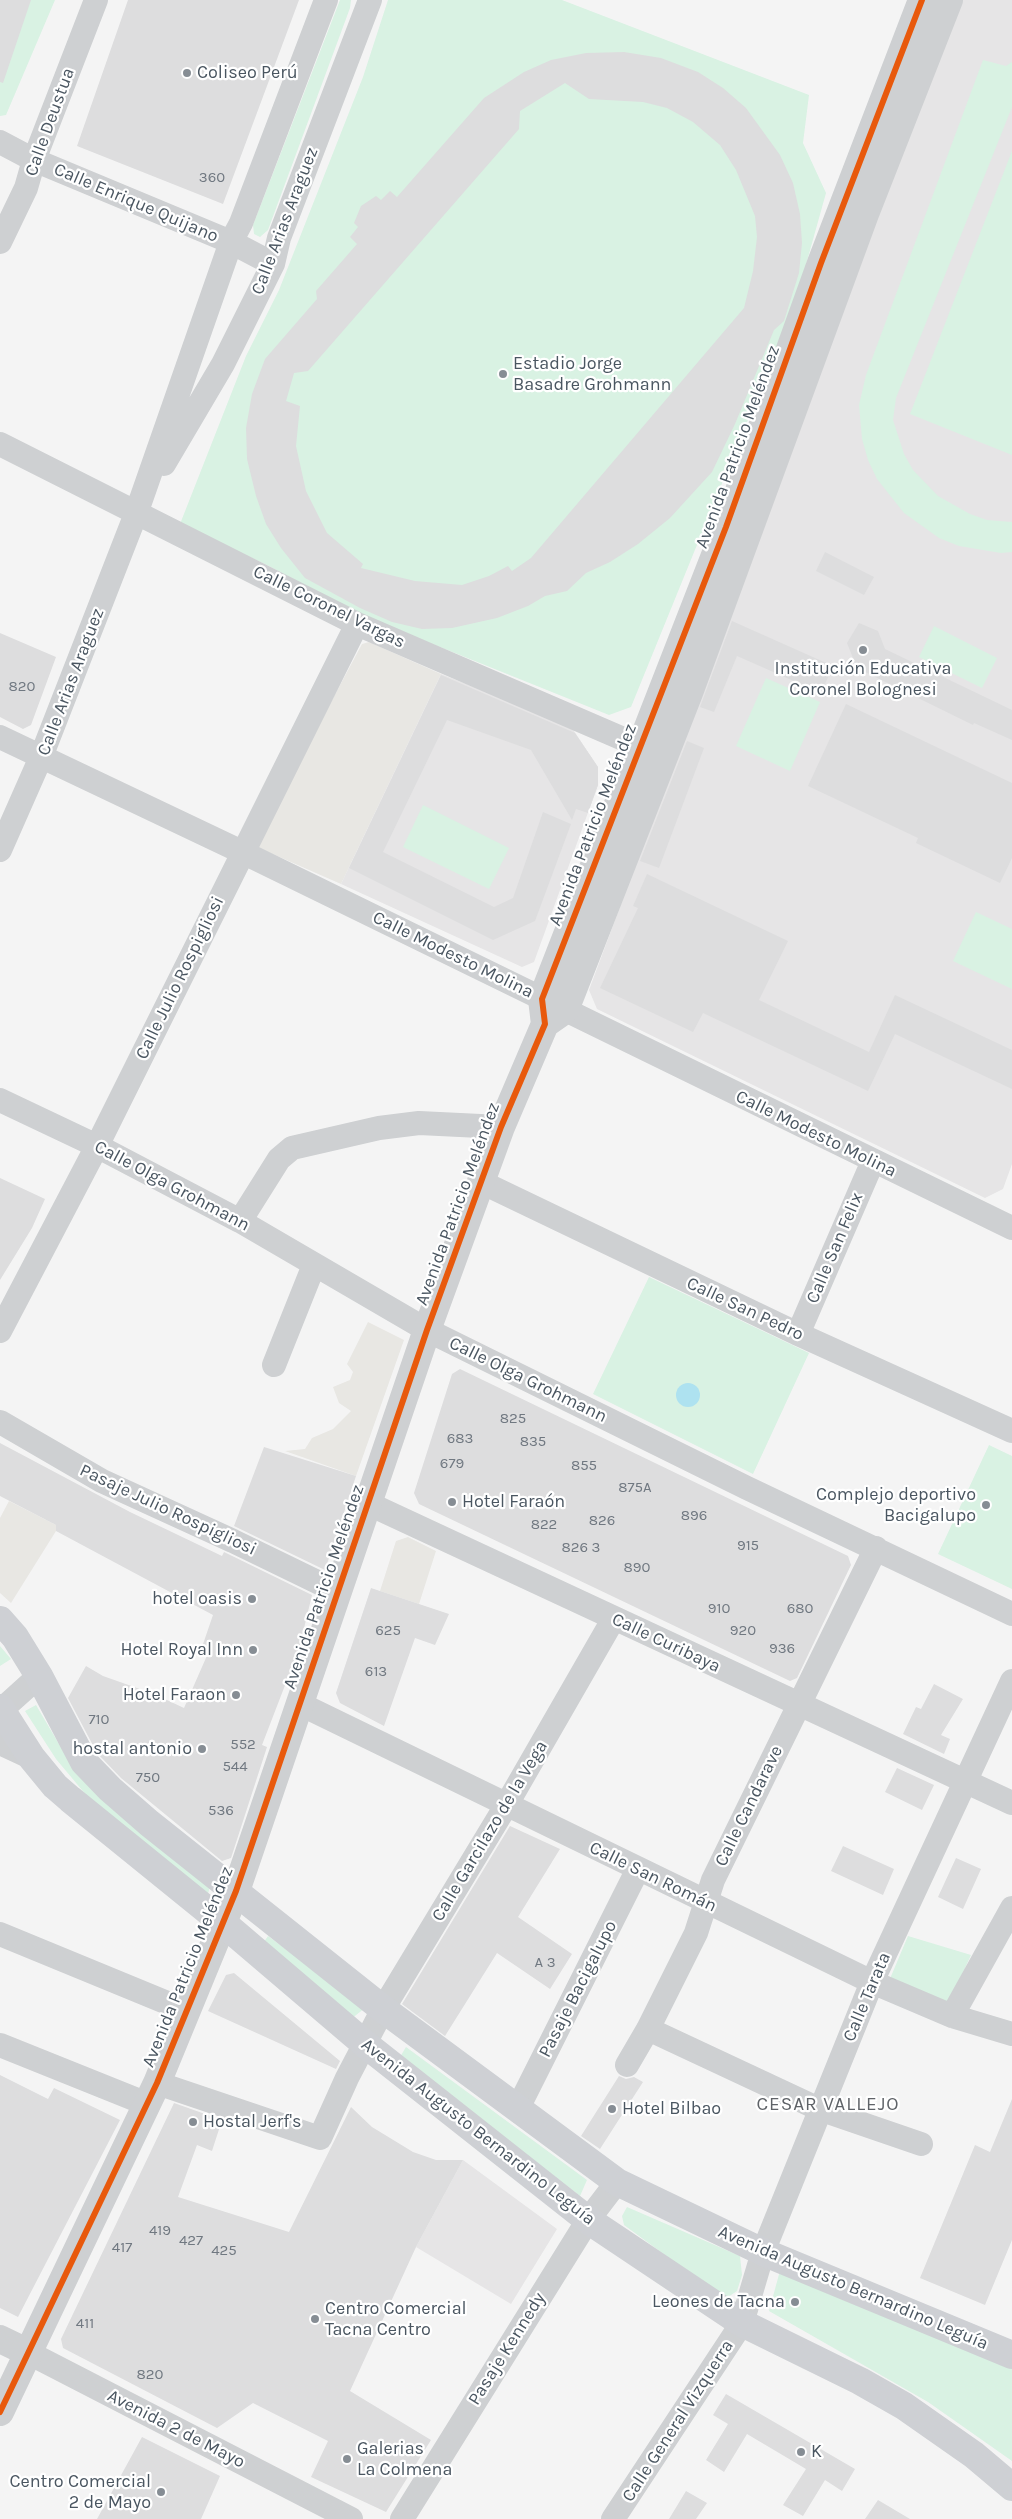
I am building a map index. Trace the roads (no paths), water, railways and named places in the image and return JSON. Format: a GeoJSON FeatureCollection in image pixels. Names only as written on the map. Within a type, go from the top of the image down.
{"type":"FeatureCollection","features":[{"type":"Feature","properties":{"kind":"main road","name":"Avenida Augusto Bernardino Leguía"},"geometry":{"type":"LineString","coordinates":[[0,1620],[15,1637],[39,1676],[84,1762],[110,1789],[149,1823],[383,2009],[617,2182],[763,2252],[1012,2355]]}},
{"type":"Feature","properties":{"kind":"main road","name":"Avenida Augusto Bernardino Leguía"},"geometry":{"type":"LineString","coordinates":[[0,1709],[32,1758],[55,1786],[223,1923],[365,2044],[588,2220],[742,2322],[860,2381],[904,2406],[974,2455],[1012,2487]]}},
{"type":"Feature","properties":{"kind":"street","name":"Calle Deustua"},"geometry":{"type":"LineString","coordinates":[[0,242],[26,188],[34,160],[96,0]]}},
{"type":"Feature","properties":{"kind":"street","name":"Calle Arias Araguez"},"geometry":{"type":"LineString","coordinates":[[0,850],[41,757],[137,511],[230,242],[241,223],[326,0]]}},
{"type":"Feature","properties":{"kind":"street","name":"Calle Arias Araguez"},"geometry":{"type":"LineString","coordinates":[[137,511],[223,364],[273,264],[279,238],[370,0]]}},
{"type":"Feature","properties":{"kind":"street","name":"Avenida Patricio Meléndez"},"geometry":{"type":"LineString","coordinates":[[0,2412],[152,2093],[236,1891],[427,1330],[480,1182],[550,1011],[664,757],[865,214],[922,0]]}},
{"type":"Feature","properties":{"kind":"street","name":"Avenida Patricio Meléndez"},"geometry":{"type":"LineString","coordinates":[[550,1011],[639,746],[726,527],[821,263],[892,113],[949,0]]}},
{"type":"Feature","properties":{"kind":"street","name":"Calle Enrique Quijano"},"geometry":{"type":"LineString","coordinates":[[0,142],[34,160],[230,242],[273,264]]}},
{"type":"Feature","properties":{"kind":"street","name":"Calle Coronel Vargas"},"geometry":{"type":"LineString","coordinates":[[0,444],[137,511],[357,624],[664,757]]}},
{"type":"Feature","properties":{"kind":"street","name":"Calle Julio Rospigliosi"},"geometry":{"type":"LineString","coordinates":[[0,1331],[97,1146],[357,624]]}},
{"type":"Feature","properties":{"kind":"street"},"geometry":{"type":"LineString","coordinates":[[664,682],[689,693]]}},
{"type":"Feature","properties":{"kind":"street","name":"Calle Modesto Molina"},"geometry":{"type":"LineString","coordinates":[[0,737],[242,852],[550,1011],[873,1161],[1010,1220]]}},
{"type":"Feature","properties":{"kind":"street","name":"Calle Olga Grohmann"},"geometry":{"type":"LineString","coordinates":[[0,1100],[97,1146],[240,1222],[427,1330],[747,1488],[1012,1614]]}},
{"type":"Feature","properties":{"kind":"street"},"geometry":{"type":"LineString","coordinates":[[240,1222],[279,1159],[292,1148],[379,1128],[419,1123],[501,1127]]}},
{"type":"Feature","properties":{"kind":"street","name":"Calle San Felix"},"geometry":{"type":"LineString","coordinates":[[798,1334],[873,1161]]}},
{"type":"Feature","properties":{"kind":"street","name":"Calle San Pedro"},"geometry":{"type":"LineString","coordinates":[[480,1182],[798,1334],[1012,1431]]}},
{"type":"Feature","properties":{"kind":"street"},"geometry":{"type":"LineString","coordinates":[[274,1366],[314,1265]]}},
{"type":"Feature","properties":{"kind":"street","name":"Pasaje Julio Rospigliosi"},"geometry":{"type":"LineString","coordinates":[[0,1422],[102,1481],[338,1592]]}},
{"type":"Feature","properties":{"kind":"street","name":"Calle Curibaya"},"geometry":{"type":"LineString","coordinates":[[368,1503],[965,1783],[1012,1803]]}},
{"type":"Feature","properties":{"kind":"street","name":"Calle Candarave"},"geometry":{"type":"LineString","coordinates":[[627,2065],[648,2029],[696,1934],[712,1880],[876,1548]]}},
{"type":"Feature","properties":{"kind":"street","name":"Calle Garcilazo de la Vega"},"geometry":{"type":"LineString","coordinates":[[152,2093],[320,2138],[383,2009],[507,1804],[614,1618]]}},
{"type":"Feature","properties":{"kind":"street"},"geometry":{"type":"LineString","coordinates":[[0,1709],[39,1676]]}},
{"type":"Feature","properties":{"kind":"street","name":"Calle Tarata"},"geometry":{"type":"LineString","coordinates":[[742,2322],[763,2252],[872,1982],[1012,1681]]}},
{"type":"Feature","properties":{"kind":"street","name":"Calle San Román"},"geometry":{"type":"LineString","coordinates":[[300,1704],[706,1903],[872,1982],[952,2016],[1012,2034]]}},
{"type":"Feature","properties":{"kind":"street"},"geometry":{"type":"LineString","coordinates":[[0,1743],[32,1758]]}},
{"type":"Feature","properties":{"kind":"street","name":"Pasaje Bacigalupo"},"geometry":{"type":"LineString","coordinates":[[518,2108],[638,1869]]}},
{"type":"Feature","properties":{"kind":"street"},"geometry":{"type":"LineString","coordinates":[[952,2016],[1012,1908]]}},
{"type":"Feature","properties":{"kind":"street"},"geometry":{"type":"LineString","coordinates":[[0,1934],[187,2011]]}},
{"type":"Feature","properties":{"kind":"street"},"geometry":{"type":"LineString","coordinates":[[648,2029],[820,2109],[921,2144]]}},
{"type":"Feature","properties":{"kind":"street"},"geometry":{"type":"LineString","coordinates":[[0,2045],[152,2093]]}},
{"type":"Feature","properties":{"kind":"street","name":"Pasaje Kennedy"},"geometry":{"type":"LineString","coordinates":[[402,2519],[588,2220],[617,2182]]}},
{"type":"Feature","properties":{"kind":"street","name":"Calle General Vizquerra"},"geometry":{"type":"LineString","coordinates":[[613,2519],[742,2322]]}},
{"type":"Feature","properties":{"kind":"street","name":"Avenida 2 de Mayo"},"geometry":{"type":"LineString","coordinates":[[0,2339],[351,2519]]}},
{"type":"Feature","properties":{"kind":"water"},"geometry":{"type":"Polygon","coordinates":[[[688,1383],[693,1384],[699,1390],[699,1400],[693,1406],[688,1407],[683,1406],[677,1400],[676,1395],[677,1390],[683,1384],[688,1383]]]}},
{"type":"Feature","properties":{"kind":"place","name":"Coliseo Perú"},"geometry":{"type":"Point","coordinates":[187,73]}},
{"type":"Feature","properties":{"kind":"place","name":"Estadio Jorge Basadre Grohmann"},"geometry":{"type":"Point","coordinates":[503,374]}},
{"type":"Feature","properties":{"kind":"place","name":"Institución Educativa Coronel Bolognesi"},"geometry":{"type":"Point","coordinates":[863,650]}},
{"type":"Feature","properties":{"kind":"place","name":"Hotel Faraón"},"geometry":{"type":"Point","coordinates":[452,1502]}},
{"type":"Feature","properties":{"kind":"place","name":"Complejo deportivo Bacigalupo"},"geometry":{"type":"Point","coordinates":[986,1505]}},
{"type":"Feature","properties":{"kind":"place","name":"hotel oasis"},"geometry":{"type":"Point","coordinates":[252,1599]}},
{"type":"Feature","properties":{"kind":"place","name":"Hotel Royal Inn"},"geometry":{"type":"Point","coordinates":[253,1650]}},
{"type":"Feature","properties":{"kind":"place","name":"Hotel Faraon"},"geometry":{"type":"Point","coordinates":[236,1695]}},
{"type":"Feature","properties":{"kind":"place","name":"hostal antonio"},"geometry":{"type":"Point","coordinates":[202,1749]}},
{"type":"Feature","properties":{"kind":"place","name":"Hotel Bilbao"},"geometry":{"type":"Point","coordinates":[612,2109]}},
{"type":"Feature","properties":{"kind":"place","name":"Hostal Jerf's"},"geometry":{"type":"Point","coordinates":[193,2122]}},
{"type":"Feature","properties":{"kind":"place","name":"Leones de Tacna"},"geometry":{"type":"Point","coordinates":[795,2302]}},
{"type":"Feature","properties":{"kind":"place","name":"Centro Comercial Tacna Centro"},"geometry":{"type":"Point","coordinates":[315,2319]}},
{"type":"Feature","properties":{"kind":"place","name":"K"},"geometry":{"type":"Point","coordinates":[801,2452]}},
{"type":"Feature","properties":{"kind":"place","name":"Galerias La Colmena"},"geometry":{"type":"Point","coordinates":[347,2459]}},
{"type":"Feature","properties":{"kind":"place","name":"Centro Comercial 2 de Mayo"},"geometry":{"type":"Point","coordinates":[161,2492]}},
{"type":"Feature","properties":{"kind":"district","name":"CESAR VALLEJO"},"geometry":{"type":"Point","coordinates":[828,2105]}}]}
